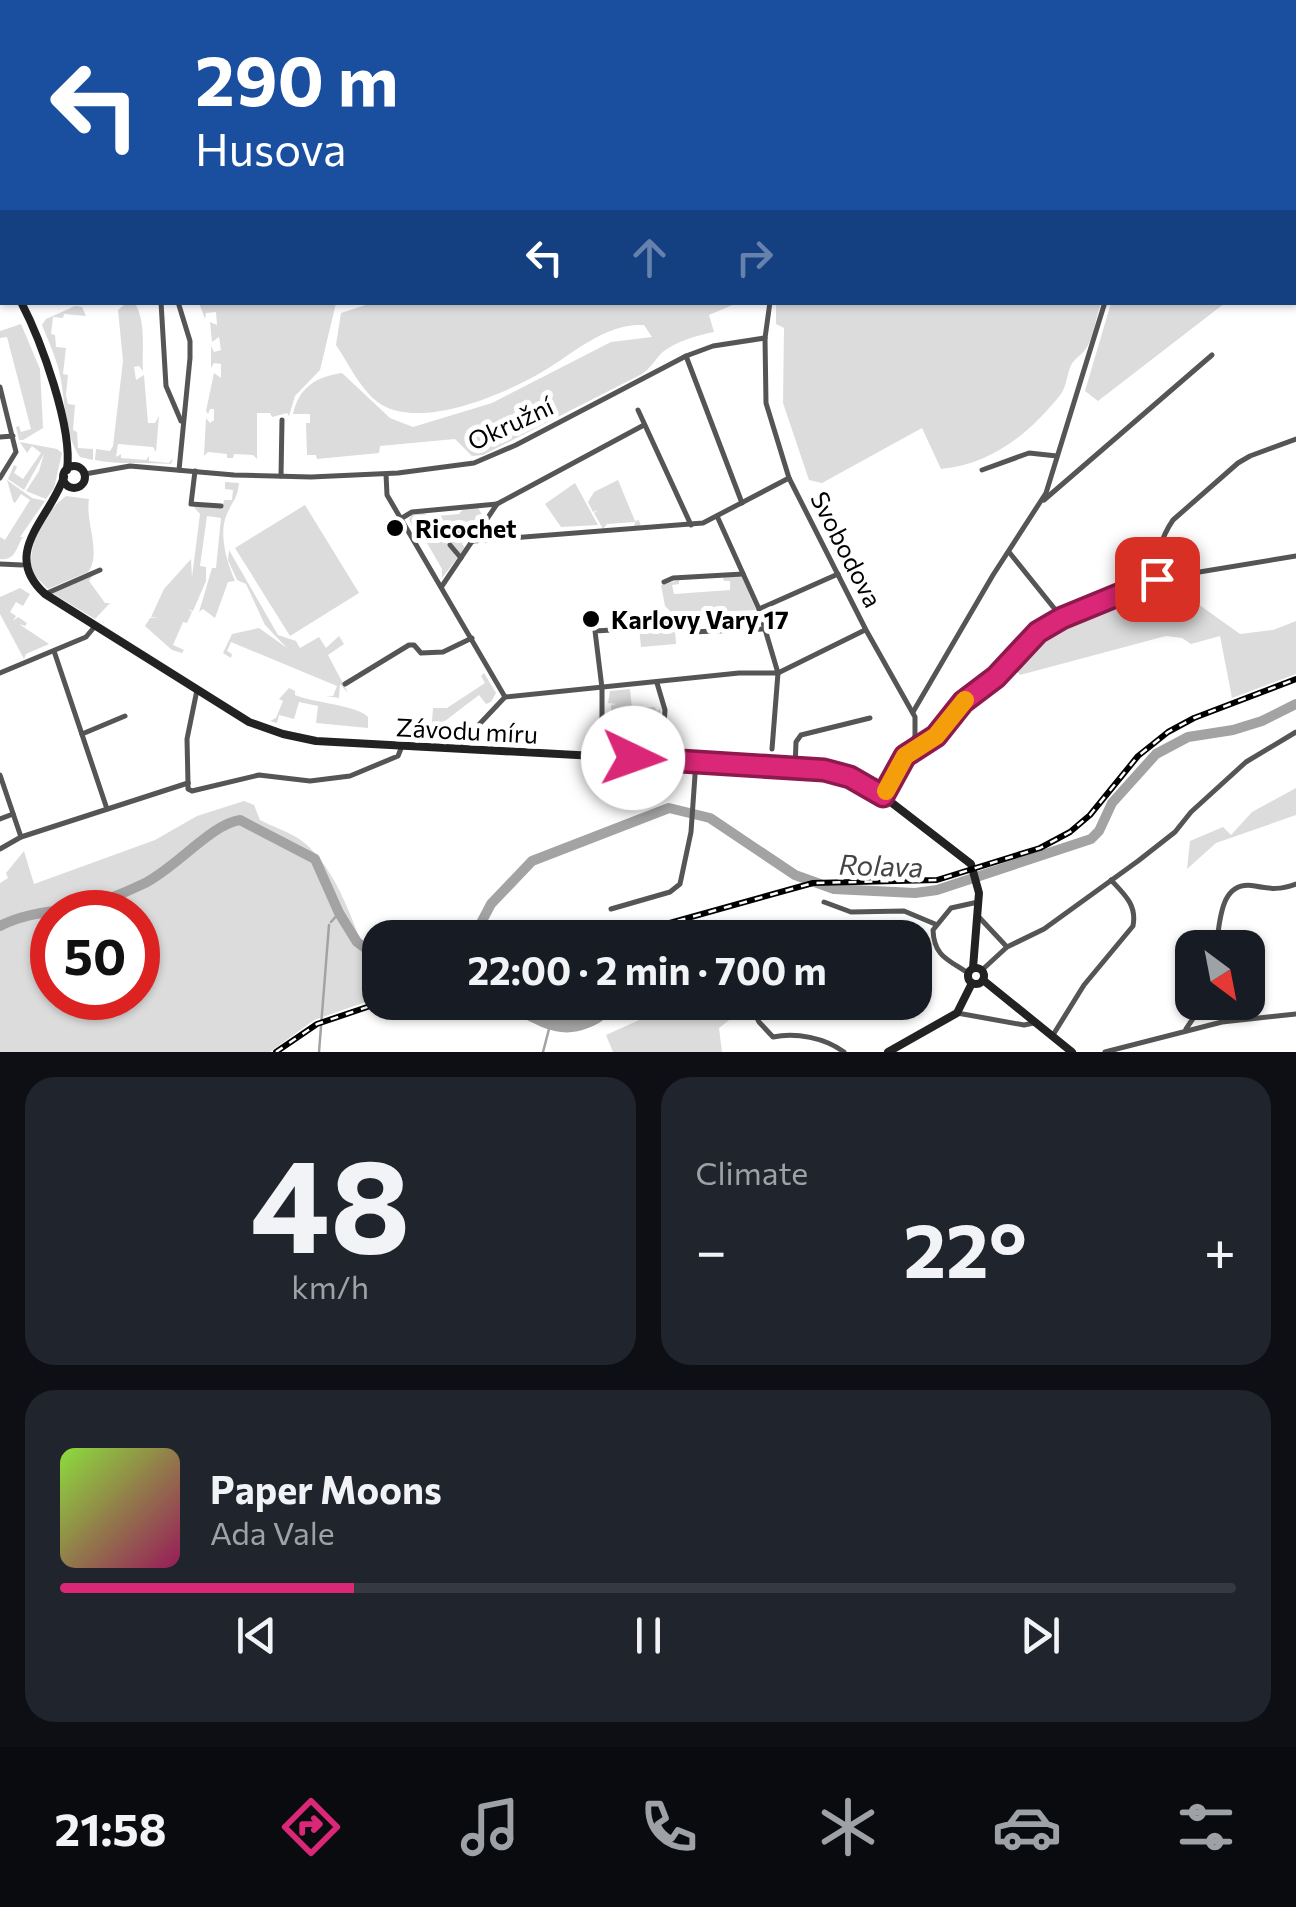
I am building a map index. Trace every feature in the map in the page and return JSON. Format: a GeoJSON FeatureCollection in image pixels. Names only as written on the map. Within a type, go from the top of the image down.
{"type":"FeatureCollection","features":[{"type":"Feature","properties":{"kind":"main road"},"geometry":{"type":"LineString","coordinates":[[21,305],[43,353],[65,435],[82,471],[82,484],[48,507]]}},
{"type":"Feature","properties":{"kind":"main road"},"geometry":{"type":"LineString","coordinates":[[65,435],[65,474],[67,485],[73,488]]}},
{"type":"Feature","properties":{"kind":"main road","name":"Okružní"},"geometry":{"type":"LineString","coordinates":[[65,474],[82,471]]}},
{"type":"Feature","properties":{"kind":"main road"},"geometry":{"type":"LineString","coordinates":[[22,565],[23,546],[65,474]]}},
{"type":"Feature","properties":{"kind":"main road","name":"Závodu míru"},"geometry":{"type":"LineString","coordinates":[[22,565],[32,583],[45,594],[249,722],[274,732],[316,741],[795,767],[844,774],[883,796],[967,861],[978,888],[976,975]]}},
{"type":"Feature","properties":{"kind":"main road"},"geometry":{"type":"LineString","coordinates":[[888,1052],[957,1013],[976,975],[1072,1052]]}},
{"type":"Feature","properties":{"kind":"street"},"geometry":{"type":"LineString","coordinates":[[161,305],[166,386],[182,424]]}},
{"type":"Feature","properties":{"kind":"street"},"geometry":{"type":"LineString","coordinates":[[179,305],[190,341],[179,470]]}},
{"type":"Feature","properties":{"kind":"street","name":"Svobodova"},"geometry":{"type":"LineString","coordinates":[[770,305],[764,338],[766,403],[790,478],[866,630],[913,712]]}},
{"type":"Feature","properties":{"kind":"street"},"geometry":{"type":"LineString","coordinates":[[883,796],[916,731],[913,712],[1046,494],[1104,305]]}},
{"type":"Feature","properties":{"kind":"street","name":"Okružní"},"geometry":{"type":"LineString","coordinates":[[82,471],[130,466],[281,476],[386,474],[474,463],[516,446],[686,356],[713,346],[764,338]]}},
{"type":"Feature","properties":{"kind":"street"},"geometry":{"type":"LineString","coordinates":[[1039,505],[1212,355]]}},
{"type":"Feature","properties":{"kind":"street"},"geometry":{"type":"LineString","coordinates":[[686,356],[742,503]]}},
{"type":"Feature","properties":{"kind":"street"},"geometry":{"type":"LineString","coordinates":[[0,387],[16,452],[0,478]]}},
{"type":"Feature","properties":{"kind":"street"},"geometry":{"type":"LineString","coordinates":[[638,410],[691,525]]}},
{"type":"Feature","properties":{"kind":"street"},"geometry":{"type":"LineString","coordinates":[[281,476],[282,420]]}},
{"type":"Feature","properties":{"kind":"street"},"geometry":{"type":"LineString","coordinates":[[401,518],[412,512],[497,504],[644,425]]}},
{"type":"Feature","properties":{"kind":"street"},"geometry":{"type":"LineString","coordinates":[[0,438],[13,436]]}},
{"type":"Feature","properties":{"kind":"street"},"geometry":{"type":"LineString","coordinates":[[1157,579],[1158,559],[1173,520],[1250,456],[1296,440]]}},
{"type":"Feature","properties":{"kind":"street"},"geometry":{"type":"LineString","coordinates":[[982,470],[1029,453],[1057,456]]}},
{"type":"Feature","properties":{"kind":"street"},"geometry":{"type":"LineString","coordinates":[[195,471],[191,504],[221,506]]}},
{"type":"Feature","properties":{"kind":"street"},"geometry":{"type":"LineString","coordinates":[[386,474],[387,495],[505,698]]}},
{"type":"Feature","properties":{"kind":"street"},"geometry":{"type":"LineString","coordinates":[[473,541],[691,525],[717,516],[790,478]]}},
{"type":"Feature","properties":{"kind":"street"},"geometry":{"type":"LineString","coordinates":[[442,586],[497,504]]}},
{"type":"Feature","properties":{"kind":"street"},"geometry":{"type":"LineString","coordinates":[[480,506],[488,517]]}},
{"type":"Feature","properties":{"kind":"street"},"geometry":{"type":"LineString","coordinates":[[717,516],[759,610],[778,672],[772,749]]}},
{"type":"Feature","properties":{"kind":"street"},"geometry":{"type":"LineString","coordinates":[[450,545],[461,558]]}},
{"type":"Feature","properties":{"kind":"street"},"geometry":{"type":"LineString","coordinates":[[1009,552],[1062,618]]}},
{"type":"Feature","properties":{"kind":"street"},"geometry":{"type":"LineString","coordinates":[[905,756],[936,736],[963,702],[996,677],[1038,632],[1062,618],[1157,579],[1296,556]]}},
{"type":"Feature","properties":{"kind":"street"},"geometry":{"type":"LineString","coordinates":[[0,564],[22,565]]}},
{"type":"Feature","properties":{"kind":"street"},"geometry":{"type":"LineString","coordinates":[[45,594],[100,570]]}},
{"type":"Feature","properties":{"kind":"street"},"geometry":{"type":"LineString","coordinates":[[664,582],[744,574]]}},
{"type":"Feature","properties":{"kind":"street"},"geometry":{"type":"LineString","coordinates":[[759,610],[838,574]]}},
{"type":"Feature","properties":{"kind":"street"},"geometry":{"type":"LineString","coordinates":[[0,674],[88,636],[96,625]]}},
{"type":"Feature","properties":{"kind":"street"},"geometry":{"type":"LineString","coordinates":[[602,757],[602,688],[595,631],[612,630]]}},
{"type":"Feature","properties":{"kind":"street"},"geometry":{"type":"LineString","coordinates":[[692,632],[763,630]]}},
{"type":"Feature","properties":{"kind":"street"},"geometry":{"type":"LineString","coordinates":[[456,749],[505,698],[778,672],[866,630]]}},
{"type":"Feature","properties":{"kind":"street"},"geometry":{"type":"LineString","coordinates":[[345,684],[409,645],[421,653],[443,652],[472,638]]}},
{"type":"Feature","properties":{"kind":"street"},"geometry":{"type":"LineString","coordinates":[[54,651],[108,808]]}},
{"type":"Feature","properties":{"kind":"street"},"geometry":{"type":"LineString","coordinates":[[656,684],[665,710],[664,740]]}},
{"type":"Feature","properties":{"kind":"street"},"geometry":{"type":"LineString","coordinates":[[197,690],[187,739],[188,783],[192,791],[259,775],[328,780],[350,776],[396,756],[402,746]]}},
{"type":"Feature","properties":{"kind":"street"},"geometry":{"type":"LineString","coordinates":[[82,734],[126,716]]}},
{"type":"Feature","properties":{"kind":"street"},"geometry":{"type":"LineString","coordinates":[[795,767],[796,742],[801,736],[870,718]]}},
{"type":"Feature","properties":{"kind":"street"},"geometry":{"type":"LineString","coordinates":[[978,902],[956,905],[936,924],[933,937],[942,958],[976,975],[1007,947],[1044,929],[1112,880],[1175,832],[1191,812],[1246,762],[1296,732]]}},
{"type":"Feature","properties":{"kind":"street"},"geometry":{"type":"LineString","coordinates":[[611,910],[676,888],[682,878],[691,832],[696,762]]}},
{"type":"Feature","properties":{"kind":"street"},"geometry":{"type":"LineString","coordinates":[[0,775],[22,837]]}},
{"type":"Feature","properties":{"kind":"street"},"geometry":{"type":"LineString","coordinates":[[0,849],[22,837],[188,783]]}},
{"type":"Feature","properties":{"kind":"street"},"geometry":{"type":"LineString","coordinates":[[0,818],[13,814]]}},
{"type":"Feature","properties":{"kind":"street"},"geometry":{"type":"LineString","coordinates":[[1053,1035],[1084,985],[1133,926],[1132,904],[1112,880]]}},
{"type":"Feature","properties":{"kind":"street"},"geometry":{"type":"LineString","coordinates":[[1219,930],[1223,904],[1230,893],[1244,886],[1273,890],[1296,884]]}},
{"type":"Feature","properties":{"kind":"street"},"geometry":{"type":"LineString","coordinates":[[824,902],[851,912],[904,911],[936,924]]}},
{"type":"Feature","properties":{"kind":"street"},"geometry":{"type":"LineString","coordinates":[[976,915],[1007,947]]}},
{"type":"Feature","properties":{"kind":"street"},"geometry":{"type":"LineString","coordinates":[[957,1013],[1024,1025],[1036,1021]]}},
{"type":"Feature","properties":{"kind":"street"},"geometry":{"type":"LineString","coordinates":[[1105,1052],[1222,1022],[1296,1014]]}},
{"type":"Feature","properties":{"kind":"street"},"geometry":{"type":"LineString","coordinates":[[758,1020],[773,1037],[788,1034],[832,1043],[844,1052]]}},
{"type":"Feature","properties":{"kind":"street"},"geometry":{"type":"LineString","coordinates":[[1186,1030],[1192,1020]]}},
{"type":"Feature","properties":{"kind":"shaded area"},"geometry":{"type":"Polygon","coordinates":[[[124,305],[136,305],[141,318],[143,371],[134,367],[136,380],[144,375],[148,423],[155,423],[159,416],[156,452],[153,447],[118,444],[116,457],[121,454],[121,458],[146,460],[149,456],[149,461],[169,463],[173,458],[171,464],[95,460],[96,449],[110,451],[113,446],[123,361],[118,310],[124,305]]]}},
{"type":"Feature","properties":{"kind":"shaded area"},"geometry":{"type":"Polygon","coordinates":[[[200,305],[336,305],[320,370],[295,396],[289,416],[257,413],[257,459],[253,455],[234,454],[227,458],[227,454],[208,452],[204,456],[206,418],[210,423],[214,420],[214,409],[208,414],[206,411],[214,373],[221,378],[221,364],[214,363],[211,368],[211,346],[214,352],[221,350],[219,337],[212,342],[210,322],[217,325],[216,312],[206,313],[205,319],[200,305]]]}},
{"type":"Feature","properties":{"kind":"shaded area"},"geometry":{"type":"Polygon","coordinates":[[[366,305],[732,305],[709,315],[714,332],[670,347],[642,374],[483,455],[472,456],[455,439],[380,446],[379,453],[317,459],[316,455],[307,455],[306,423],[310,423],[310,414],[293,414],[304,390],[324,377],[342,373],[390,418],[413,427],[492,403],[611,342],[652,337],[644,325],[616,329],[526,381],[463,406],[419,413],[382,405],[356,378],[336,345],[341,313],[366,305]]]}},
{"type":"Feature","properties":{"kind":"shaded area"},"geometry":{"type":"Polygon","coordinates":[[[776,305],[1100,305],[1089,342],[1071,365],[1061,394],[1009,444],[977,461],[941,469],[922,428],[822,483],[809,480],[783,403],[784,328],[776,324],[776,305]]]}},
{"type":"Feature","properties":{"kind":"shaded area"},"geometry":{"type":"Polygon","coordinates":[[[1110,305],[1222,305],[1098,401],[1085,391],[1110,305]]]}},
{"type":"Feature","properties":{"kind":"shaded area"},"geometry":{"type":"Polygon","coordinates":[[[75,306],[82,307],[86,316],[53,317],[51,334],[55,335],[56,347],[66,348],[63,374],[68,375],[68,404],[75,405],[73,430],[77,432],[78,448],[93,449],[93,460],[80,457],[71,437],[59,371],[42,325],[46,319],[75,306]]]}},
{"type":"Feature","properties":{"kind":"shaded area"},"geometry":{"type":"Polygon","coordinates":[[[21,324],[40,369],[43,428],[19,440],[16,427],[21,432],[31,429],[7,337],[0,338],[0,331],[21,324]]]}},
{"type":"Feature","properties":{"kind":"shaded area"},"geometry":{"type":"Polygon","coordinates":[[[20,442],[62,453],[54,488],[46,499],[26,491],[44,454],[24,490],[8,479],[14,465],[14,473],[23,479],[41,453],[32,446],[27,453],[20,442]]]}},
{"type":"Feature","properties":{"kind":"shaded area"},"geometry":{"type":"Polygon","coordinates":[[[7,480],[32,498],[45,501],[20,537],[15,552],[0,559],[0,537],[5,540],[30,500],[21,494],[15,503],[7,480]]]}},
{"type":"Feature","properties":{"kind":"shaded area"},"geometry":{"type":"Polygon","coordinates":[[[618,480],[635,521],[639,520],[641,526],[634,527],[635,522],[607,524],[603,529],[594,513],[598,510],[593,512],[588,502],[594,492],[618,480]]]}},
{"type":"Feature","properties":{"kind":"shaded area"},"geometry":{"type":"Polygon","coordinates":[[[225,482],[239,483],[223,530],[235,581],[228,582],[215,618],[203,609],[199,612],[212,568],[216,568],[221,518],[207,516],[200,566],[206,567],[206,581],[193,611],[188,609],[192,612],[173,645],[184,650],[182,653],[172,650],[145,626],[150,618],[158,618],[151,617],[164,589],[191,559],[192,577],[200,514],[193,506],[222,508],[224,500],[232,500],[233,490],[225,489],[225,482]]]}},
{"type":"Feature","properties":{"kind":"shaded area"},"geometry":{"type":"Polygon","coordinates":[[[575,483],[598,525],[561,527],[545,504],[575,483]]]}},
{"type":"Feature","properties":{"kind":"shaded area"},"geometry":{"type":"Polygon","coordinates":[[[66,496],[89,499],[94,556],[88,572],[48,589],[32,573],[32,552],[43,521],[66,496]]]}},
{"type":"Feature","properties":{"kind":"shaded area"},"geometry":{"type":"Polygon","coordinates":[[[305,505],[359,593],[290,636],[235,548],[305,505]]]}},
{"type":"Feature","properties":{"kind":"shaded area"},"geometry":{"type":"Polygon","coordinates":[[[478,508],[485,519],[479,520],[462,544],[465,548],[442,578],[442,569],[423,536],[416,536],[409,519],[423,512],[428,517],[478,508]]]}},
{"type":"Feature","properties":{"kind":"shaded area"},"geometry":{"type":"Polygon","coordinates":[[[229,550],[278,635],[296,641],[300,648],[319,637],[326,648],[339,636],[344,644],[328,655],[348,693],[340,684],[339,698],[326,696],[333,696],[337,686],[231,642],[227,651],[231,658],[223,653],[232,634],[259,628],[287,648],[265,625],[246,584],[237,580],[228,560],[229,550]]]}},
{"type":"Feature","properties":{"kind":"shaded area"},"geometry":{"type":"Polygon","coordinates":[[[94,574],[89,581],[105,603],[110,603],[95,619],[52,593],[94,574]]]}},
{"type":"Feature","properties":{"kind":"shaded area"},"geometry":{"type":"Polygon","coordinates":[[[723,577],[742,577],[756,610],[674,614],[676,644],[641,647],[638,617],[673,614],[665,606],[661,585],[679,580],[679,584],[672,585],[674,594],[730,590],[730,581],[723,577]]]}},
{"type":"Feature","properties":{"kind":"shaded area"},"geometry":{"type":"Polygon","coordinates":[[[20,588],[30,594],[23,606],[16,602],[10,612],[16,616],[13,621],[18,617],[27,623],[19,624],[49,644],[26,654],[24,659],[0,614],[0,597],[20,588]]]}},
{"type":"Feature","properties":{"kind":"shaded area"},"geometry":{"type":"Polygon","coordinates":[[[1188,588],[1198,604],[1240,634],[1273,630],[1296,621],[1296,674],[1232,698],[1220,636],[1191,644],[1166,636],[1020,675],[1012,666],[1054,635],[1128,603],[1188,588]]]}},
{"type":"Feature","properties":{"kind":"shaded area"},"geometry":{"type":"Polygon","coordinates":[[[484,673],[496,693],[491,702],[486,704],[479,695],[441,724],[446,733],[453,729],[455,732],[443,739],[437,737],[438,725],[434,724],[433,740],[424,739],[431,735],[433,708],[447,708],[485,683],[481,676],[484,673]]]}},
{"type":"Feature","properties":{"kind":"shaded area"},"geometry":{"type":"Polygon","coordinates":[[[289,688],[295,695],[362,713],[368,717],[368,728],[316,723],[318,706],[299,702],[294,719],[279,715],[277,723],[270,721],[276,718],[283,701],[279,699],[289,688]]]}},
{"type":"Feature","properties":{"kind":"shaded area"},"geometry":{"type":"Polygon","coordinates":[[[630,689],[632,708],[660,708],[661,725],[658,716],[648,716],[646,745],[657,746],[660,739],[660,752],[611,749],[611,737],[614,743],[624,743],[626,715],[615,714],[614,723],[611,722],[611,705],[617,704],[608,703],[610,691],[630,689]]]}},
{"type":"Feature","properties":{"kind":"shaded area"},"geometry":{"type":"Polygon","coordinates":[[[1296,788],[1296,815],[1216,843],[1187,869],[1190,841],[1223,827],[1231,835],[1252,812],[1296,788]]]}},
{"type":"Feature","properties":{"kind":"shaded area"},"geometry":{"type":"Polygon","coordinates":[[[244,801],[254,805],[260,820],[297,838],[314,852],[336,883],[359,938],[362,1003],[314,1020],[270,1052],[0,1052],[0,883],[8,878],[6,873],[24,851],[34,884],[155,840],[197,816],[244,801]]]}},
{"type":"Feature","properties":{"kind":"shaded area"},"geometry":{"type":"Polygon","coordinates":[[[528,1020],[603,1020],[586,1029],[551,1030],[528,1020]]]}},
{"type":"Feature","properties":{"kind":"shaded area"},"geometry":{"type":"Polygon","coordinates":[[[639,1020],[729,1020],[719,1028],[722,1052],[613,1052],[606,1035],[639,1020]]]}},
{"type":"Feature","properties":{"kind":"waterway","name":"Rolava"},"geometry":{"type":"LineString","coordinates":[[483,920],[491,904],[532,861],[669,808],[710,818],[795,875],[834,889],[915,893],[937,890],[1091,839],[1112,803],[1156,754],[1188,737],[1233,730],[1296,704]]}},
{"type":"Feature","properties":{"kind":"waterway","name":"Rolava"},"geometry":{"type":"LineString","coordinates":[[0,926],[128,891],[155,877],[217,830],[240,820],[315,859],[339,913],[362,946]]}},
{"type":"Feature","properties":{"kind":"waterway"},"geometry":{"type":"LineString","coordinates":[[331,922],[339,913]]}},
{"type":"Feature","properties":{"kind":"waterway"},"geometry":{"type":"LineString","coordinates":[[319,1052],[329,925]]}},
{"type":"Feature","properties":{"kind":"waterway"},"geometry":{"type":"LineString","coordinates":[[543,1052],[549,1029]]}},
{"type":"Feature","properties":{"kind":"railway"},"geometry":{"type":"LineString","coordinates":[[680,920],[813,883],[937,880],[1040,848],[1070,832],[1090,815],[1138,756],[1168,732],[1296,679]]}},
{"type":"Feature","properties":{"kind":"railway"},"geometry":{"type":"LineString","coordinates":[[276,1052],[317,1024],[362,1009]]}},
{"type":"Feature","properties":{"kind":"slow traffic"},"geometry":{"type":"LineString","coordinates":[[886,791],[905,756],[936,736],[965,700]]}},
{"type":"Feature","properties":{"kind":"place","name":"Ricochet"},"geometry":{"type":"Point","coordinates":[395,528]}},
{"type":"Feature","properties":{"kind":"place","name":"Karlovy Vary 17"},"geometry":{"type":"Point","coordinates":[591,619]}},
{"type":"Feature","properties":{"kind":"route"},"geometry":{"type":"LineString","coordinates":[[633,758],[824,770],[850,777],[883,796],[905,756],[942,731],[963,702],[996,677],[1038,632],[1062,618],[1157,579]]}}]}
